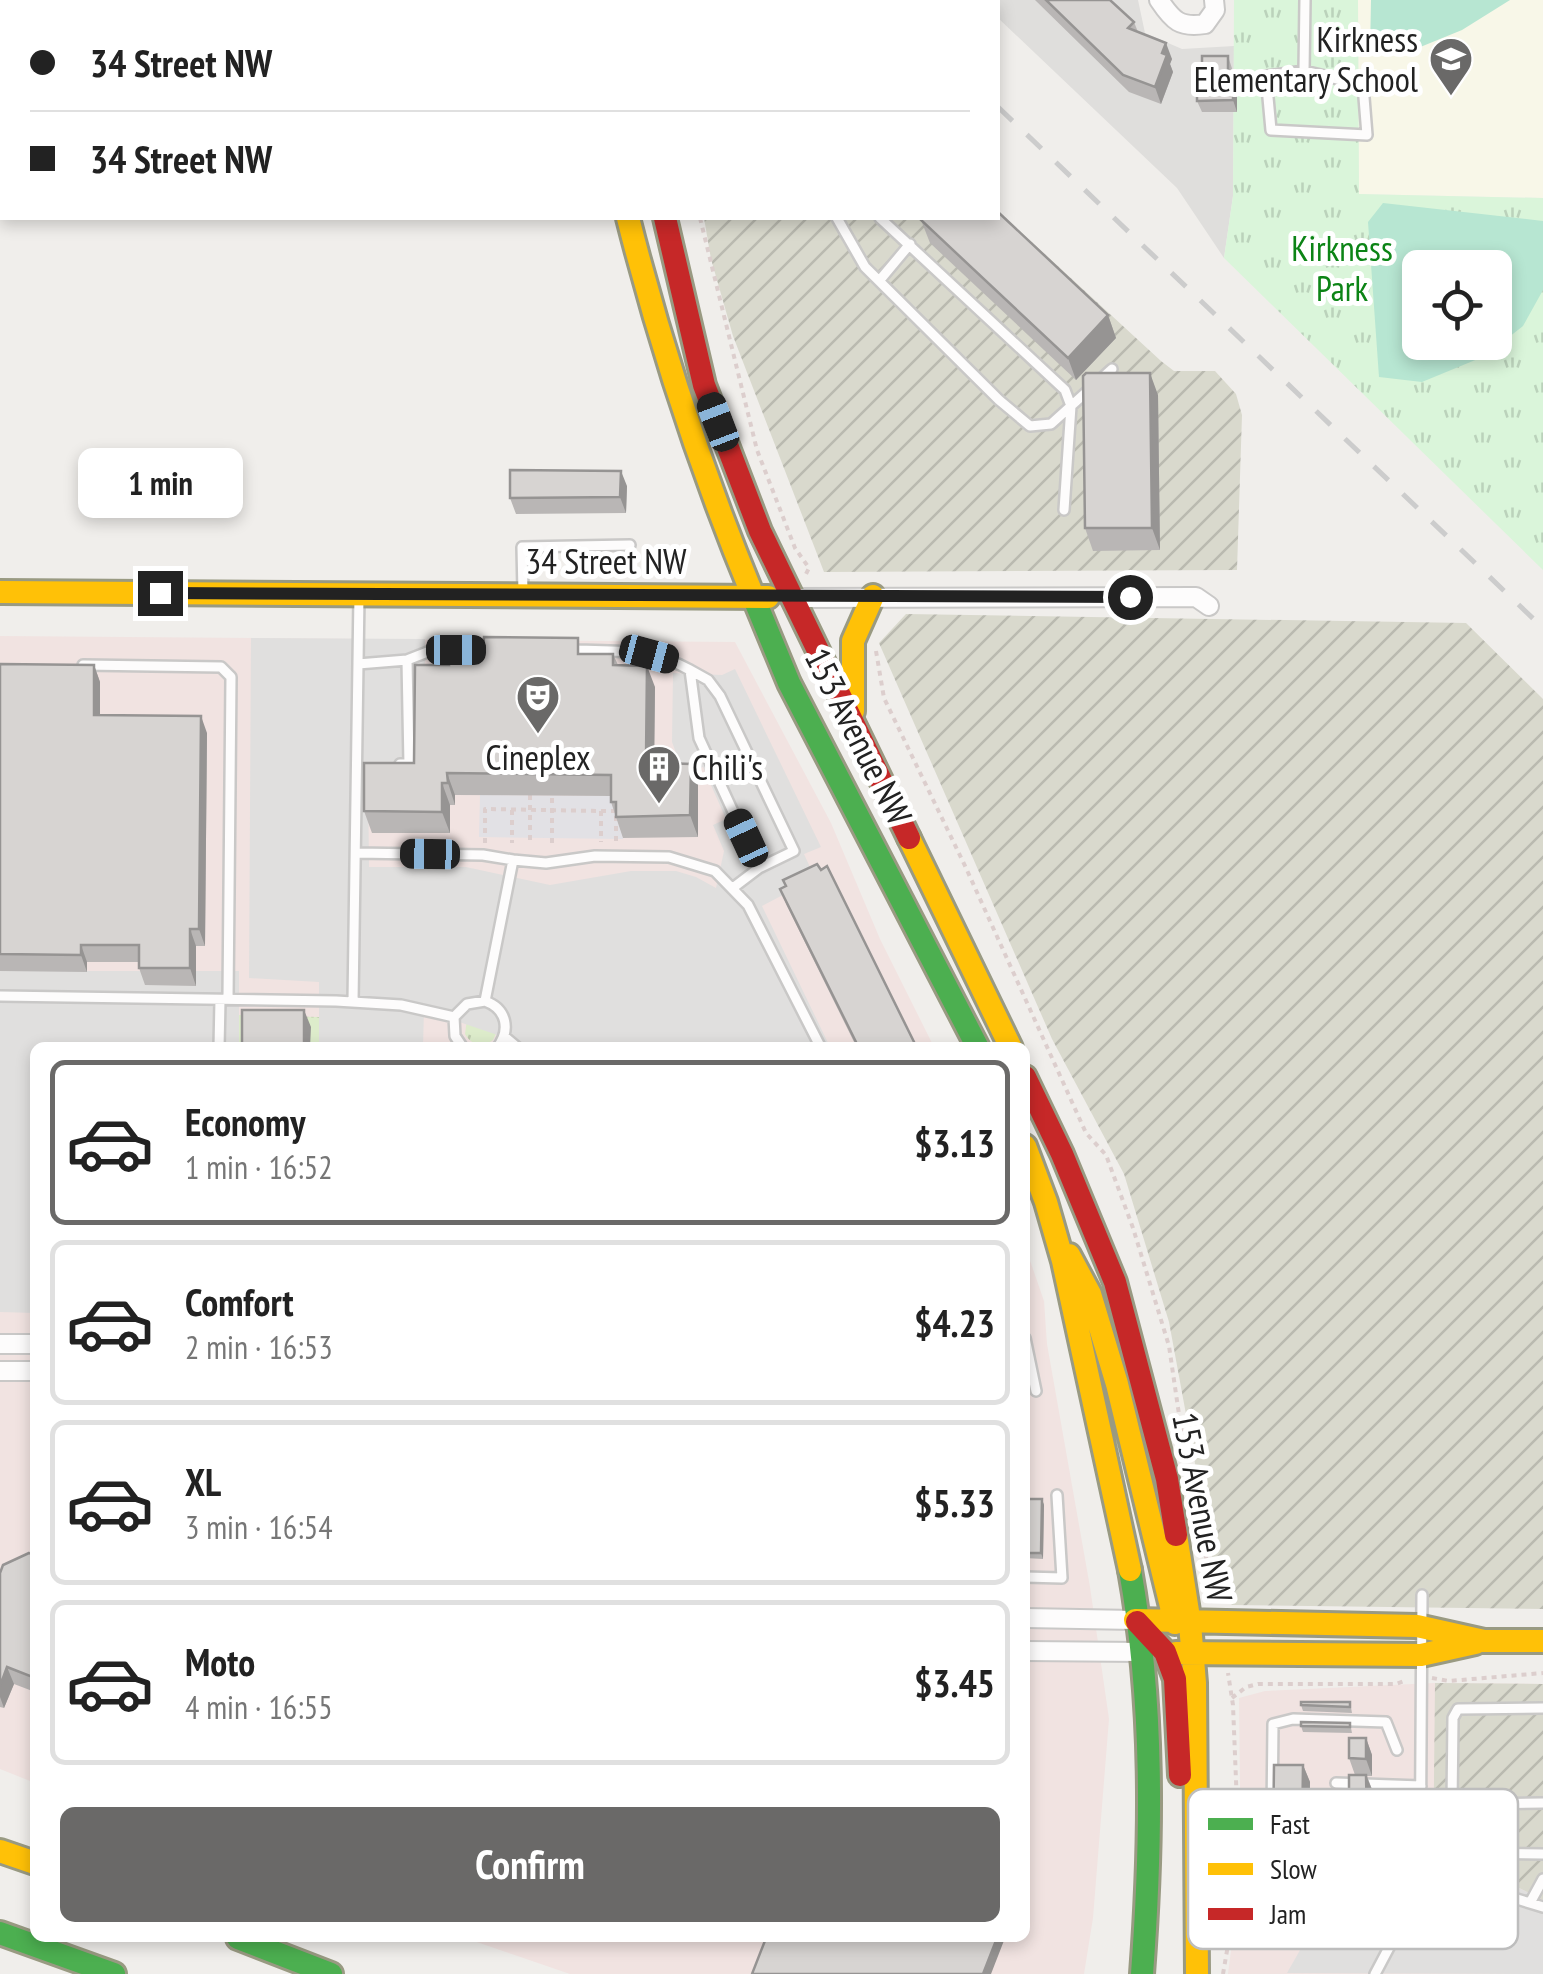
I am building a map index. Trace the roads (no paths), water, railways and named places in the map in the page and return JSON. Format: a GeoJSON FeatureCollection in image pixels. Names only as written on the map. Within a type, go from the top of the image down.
{"type":"FeatureCollection","features":[{"type":"Feature","properties":{"kind":"main road","name":"153 Avenue NW"},"geometry":{"type":"LineString","coordinates":[[629,220],[683,413],[790,683],[975,1042]]}},
{"type":"Feature","properties":{"kind":"main road","name":"153 Avenue NW"},"geometry":{"type":"LineString","coordinates":[[665,220],[704,385],[760,531],[799,588],[854,726],[1008,1042]]}},
{"type":"Feature","properties":{"kind":"main road","name":"34 Street NW"},"geometry":{"type":"LineString","coordinates":[[0,592],[754,597],[799,588]]}},
{"type":"Feature","properties":{"kind":"main road"},"geometry":{"type":"LineString","coordinates":[[854,726],[853,642],[874,596]]}},
{"type":"Feature","properties":{"kind":"main road","name":"153 Avenue NW"},"geometry":{"type":"LineString","coordinates":[[1030,1087],[1115,1282],[1166,1479],[1190,1619],[1195,1789]]}},
{"type":"Feature","properties":{"kind":"main road"},"geometry":{"type":"LineString","coordinates":[[1030,1163],[1076,1318],[1136,1620],[1153,1652],[1175,1679],[1183,1911],[1188,1932]]}},
{"type":"Feature","properties":{"kind":"main road"},"geometry":{"type":"LineString","coordinates":[[1049,1217],[1090,1294],[1190,1619]]}},
{"type":"Feature","properties":{"kind":"main road"},"geometry":{"type":"LineString","coordinates":[[1136,1620],[1421,1628],[1484,1641]]}},
{"type":"Feature","properties":{"kind":"main road"},"geometry":{"type":"LineString","coordinates":[[1153,1652],[1421,1655],[1484,1641],[1543,1640]]}},
{"type":"Feature","properties":{"kind":"main road"},"geometry":{"type":"LineString","coordinates":[[1142,1974],[1153,1652]]}},
{"type":"Feature","properties":{"kind":"main road"},"geometry":{"type":"LineString","coordinates":[[0,1851],[30,1861]]}},
{"type":"Feature","properties":{"kind":"main road"},"geometry":{"type":"LineString","coordinates":[[0,1933],[114,1974]]}},
{"type":"Feature","properties":{"kind":"main road"},"geometry":{"type":"LineString","coordinates":[[248,1942],[331,1974]]}},
{"type":"Feature","properties":{"kind":"street"},"geometry":{"type":"LineString","coordinates":[[1159,0],[1170,16],[1188,27],[1206,24],[1215,10],[1214,0]]}},
{"type":"Feature","properties":{"kind":"street","name":"34 Street NW"},"geometry":{"type":"LineString","coordinates":[[799,588],[874,596],[1196,597],[1209,606]]}},
{"type":"Feature","properties":{"kind":"street"},"geometry":{"type":"LineString","coordinates":[[0,1344],[30,1344]]}},
{"type":"Feature","properties":{"kind":"street"},"geometry":{"type":"LineString","coordinates":[[0,1370],[30,1371]]}},
{"type":"Feature","properties":{"kind":"street"},"geometry":{"type":"LineString","coordinates":[[1030,1618],[1136,1620]]}},
{"type":"Feature","properties":{"kind":"street"},"geometry":{"type":"LineString","coordinates":[[1030,1651],[1153,1652]]}},
{"type":"Feature","properties":{"kind":"lane"},"geometry":{"type":"LineString","coordinates":[[1304,71],[1305,0]]}},
{"type":"Feature","properties":{"kind":"lane"},"geometry":{"type":"LineString","coordinates":[[1304,71],[1363,84],[1367,135],[1271,130],[1266,76],[1304,71]]}},
{"type":"Feature","properties":{"kind":"lane"},"geometry":{"type":"LineString","coordinates":[[838,220],[865,267],[1030,426],[1051,424],[1112,368]]}},
{"type":"Feature","properties":{"kind":"lane"},"geometry":{"type":"LineString","coordinates":[[882,220],[1066,390],[1071,406],[1064,510]]}},
{"type":"Feature","properties":{"kind":"lane"},"geometry":{"type":"LineString","coordinates":[[879,281],[910,244]]}},
{"type":"Feature","properties":{"kind":"lane"},"geometry":{"type":"LineString","coordinates":[[523,596],[522,547],[630,545]]}},
{"type":"Feature","properties":{"kind":"lane"},"geometry":{"type":"LineString","coordinates":[[353,1002],[359,594]]}},
{"type":"Feature","properties":{"kind":"lane"},"geometry":{"type":"LineString","coordinates":[[358,664],[407,660],[430,651],[496,650]]}},
{"type":"Feature","properties":{"kind":"lane"},"geometry":{"type":"LineString","coordinates":[[556,650],[649,654],[674,660],[708,680],[720,696],[794,850],[759,868],[734,887]]}},
{"type":"Feature","properties":{"kind":"lane"},"geometry":{"type":"LineString","coordinates":[[392,764],[409,764],[407,660]]}},
{"type":"Feature","properties":{"kind":"lane"},"geometry":{"type":"LineString","coordinates":[[74,665],[221,666],[231,677],[224,1000],[220,1042]]}},
{"type":"Feature","properties":{"kind":"lane"},"geometry":{"type":"LineString","coordinates":[[690,670],[699,738],[759,868]]}},
{"type":"Feature","properties":{"kind":"lane"},"geometry":{"type":"LineString","coordinates":[[357,763],[374,764]]}},
{"type":"Feature","properties":{"kind":"lane"},"geometry":{"type":"LineString","coordinates":[[356,853],[483,855],[546,863],[595,856],[669,857],[700,864],[734,887],[756,918],[817,1042]]}},
{"type":"Feature","properties":{"kind":"lane"},"geometry":{"type":"LineString","coordinates":[[485,1001],[513,860]]}},
{"type":"Feature","properties":{"kind":"lane"},"geometry":{"type":"LineString","coordinates":[[0,996],[353,1002],[401,1006],[454,1017]]}},
{"type":"Feature","properties":{"kind":"lane"},"geometry":{"type":"LineString","coordinates":[[459,1042],[454,1017],[467,1004],[485,1001],[500,1010],[505,1020],[501,1042]]}},
{"type":"Feature","properties":{"kind":"lane"},"geometry":{"type":"LineString","coordinates":[[505,1036],[512,1042]]}},
{"type":"Feature","properties":{"kind":"lane"},"geometry":{"type":"LineString","coordinates":[[1030,1116],[1062,1154]]}},
{"type":"Feature","properties":{"kind":"lane"},"geometry":{"type":"LineString","coordinates":[[1030,1362],[1036,1391]]}},
{"type":"Feature","properties":{"kind":"lane"},"geometry":{"type":"LineString","coordinates":[[1030,1577],[1062,1578],[1058,1495]]}},
{"type":"Feature","properties":{"kind":"lane"},"geometry":{"type":"LineString","coordinates":[[1421,1789],[1422,1595]]}},
{"type":"Feature","properties":{"kind":"lane"},"geometry":{"type":"LineString","coordinates":[[1452,1789],[1453,1718],[1458,1710],[1543,1708]]}},
{"type":"Feature","properties":{"kind":"lane"},"geometry":{"type":"LineString","coordinates":[[1272,1789],[1273,1724],[1293,1719],[1386,1722],[1397,1750]]}},
{"type":"Feature","properties":{"kind":"lane"},"geometry":{"type":"LineString","coordinates":[[1336,1783],[1421,1786]]}},
{"type":"Feature","properties":{"kind":"lane"},"geometry":{"type":"LineString","coordinates":[[1518,1803],[1543,1802]]}},
{"type":"Feature","properties":{"kind":"lane"},"geometry":{"type":"LineString","coordinates":[[1518,1854],[1543,1854]]}},
{"type":"Feature","properties":{"kind":"lane"},"geometry":{"type":"LineString","coordinates":[[1531,1901],[1543,1878]]}},
{"type":"Feature","properties":{"kind":"lane"},"geometry":{"type":"LineString","coordinates":[[1518,1898],[1543,1907]]}},
{"type":"Feature","properties":{"kind":"lane"},"geometry":{"type":"LineString","coordinates":[[1375,1974],[1388,1949]]}},
{"type":"Feature","properties":{"kind":"railway"},"geometry":{"type":"LineString","coordinates":[[1000,109],[1543,628]]}},
{"type":"Feature","properties":{"kind":"place","name":"Kirkness Elementary School"},"geometry":{"type":"Point","coordinates":[1451,97]}},
{"type":"Feature","properties":{"kind":"place","name":"Cineplex"},"geometry":{"type":"Point","coordinates":[538,735]}},
{"type":"Feature","properties":{"kind":"place","name":"Chili's"},"geometry":{"type":"Point","coordinates":[659,805]}},
{"type":"Feature","properties":{"kind":"park label","name":"Kirkness Park"},"geometry":{"type":"Point","coordinates":[1342,268]}}]}
